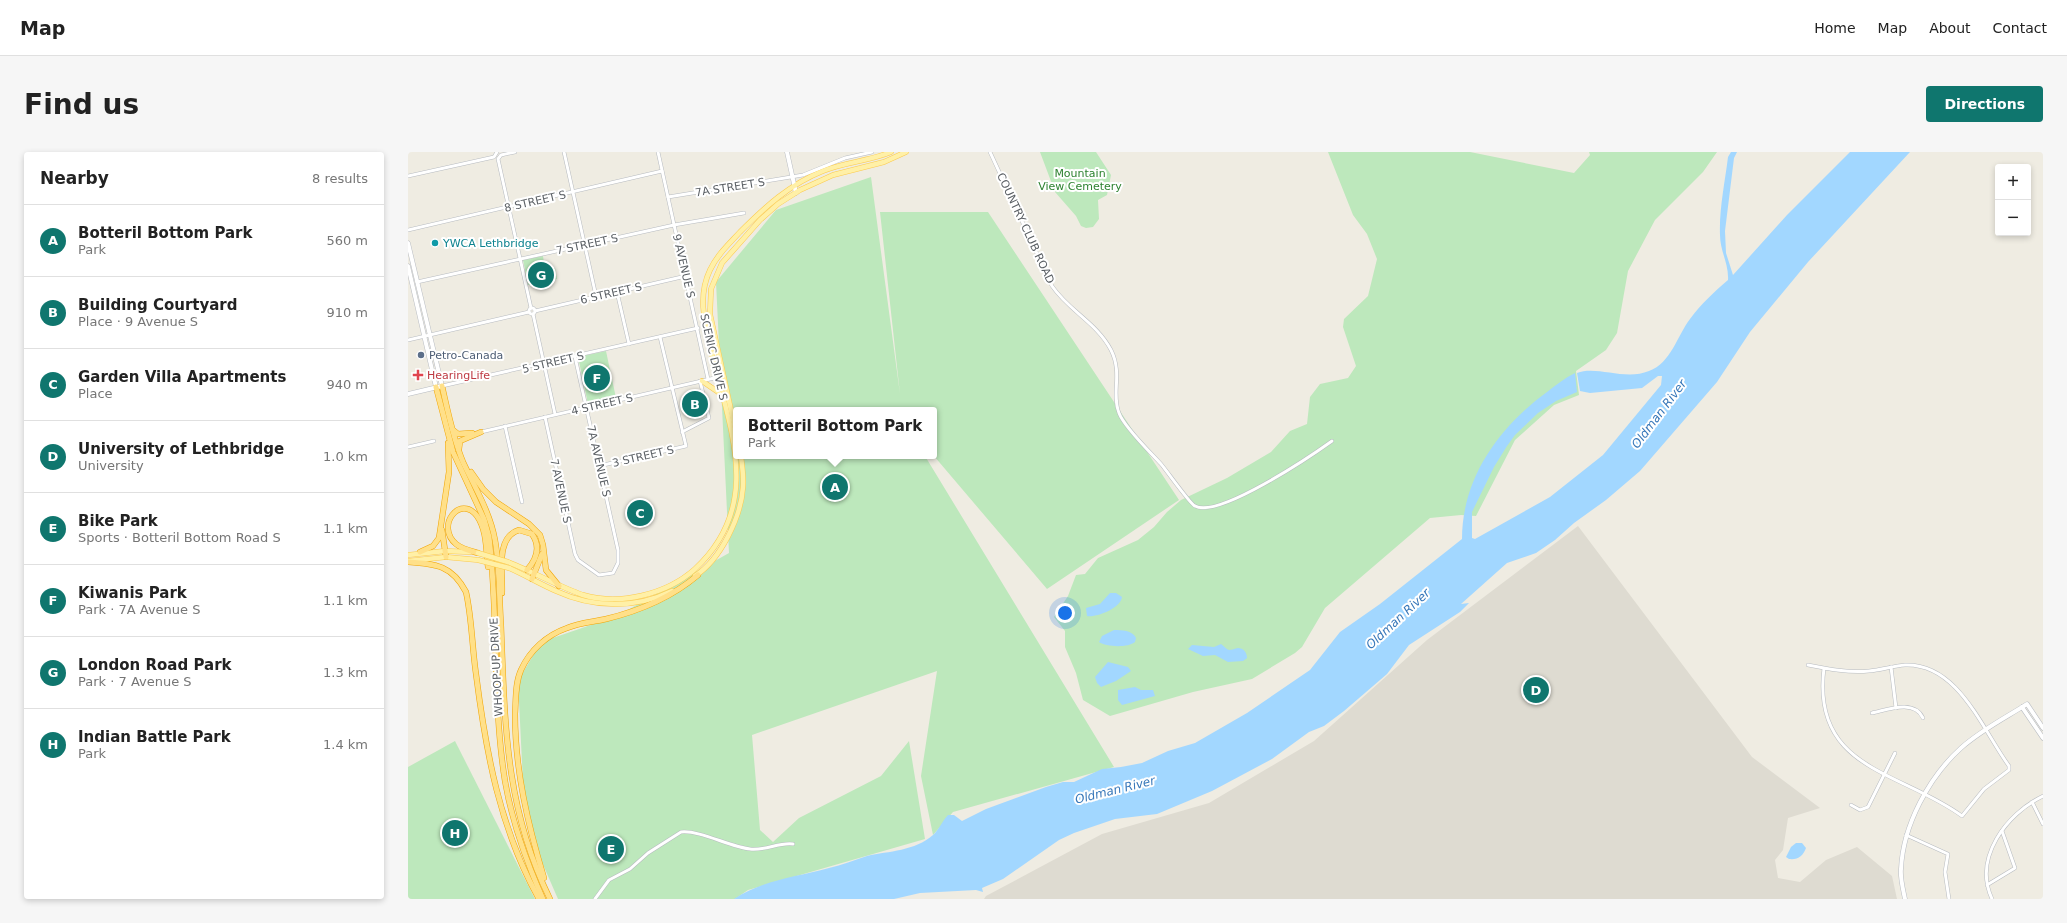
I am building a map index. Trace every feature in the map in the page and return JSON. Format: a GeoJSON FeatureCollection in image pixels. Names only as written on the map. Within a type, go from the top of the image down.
{"type":"FeatureCollection","features":[{"type":"Feature","properties":{"kind":"highway","name":"WHOOP-UP DRIVE"},"geometry":{"type":"LineString","coordinates":[[442,386],[452,428],[463,462],[487,511],[494,532],[497,553],[508,751],[514,795],[528,846],[550,898]]}},
{"type":"Feature","properties":{"kind":"highway"},"geometry":{"type":"LineString","coordinates":[[420,552],[436,543],[439,538],[449,472],[448,436],[436,387]]}},
{"type":"Feature","properties":{"kind":"highway"},"geometry":{"type":"LineString","coordinates":[[452,428],[458,434],[481,432]]}},
{"type":"Feature","properties":{"kind":"highway"},"geometry":{"type":"LineString","coordinates":[[460,452],[460,441],[481,432]]}},
{"type":"Feature","properties":{"kind":"highway","name":"WHOOP-UP DRIVE"},"geometry":{"type":"LineString","coordinates":[[448,436],[457,462],[487,528],[490,552],[499,721],[505,780],[520,842],[544,899]]}},
{"type":"Feature","properties":{"kind":"highway"},"geometry":{"type":"LineString","coordinates":[[463,462],[483,489],[496,502],[535,529],[542,539],[546,570],[559,586]]}},
{"type":"Feature","properties":{"kind":"highway"},"geometry":{"type":"LineString","coordinates":[[478,553],[464,548],[452,540],[449,534],[448,523],[453,513],[457,510],[465,509],[472,512],[482,526],[493,609]]}},
{"type":"Feature","properties":{"kind":"highway"},"geometry":{"type":"LineString","coordinates":[[441,522],[446,556]]}},
{"type":"Feature","properties":{"kind":"highway"},"geometry":{"type":"LineString","coordinates":[[501,632],[503,548],[509,536],[519,530],[532,534],[537,544],[535,562],[527,570]]}},
{"type":"Feature","properties":{"kind":"highway"},"geometry":{"type":"LineString","coordinates":[[532,579],[544,550]]}},
{"type":"Feature","properties":{"kind":"highway"},"geometry":{"type":"LineString","coordinates":[[408,561],[429,563],[447,569],[458,578],[466,592],[488,761],[510,837],[539,899]]}},
{"type":"Feature","properties":{"kind":"highway"},"geometry":{"type":"LineString","coordinates":[[550,898],[529,829],[520,782],[515,730],[516,700],[521,671],[533,651],[555,633],[569,627],[617,616],[637,609],[684,587],[698,574]]}},
{"type":"Feature","properties":{"kind":"main road","name":"SCENIC DRIVE S"},"geometry":{"type":"LineString","coordinates":[[733,443],[702,305],[704,286],[710,271],[723,250],[759,213],[794,186],[834,168],[891,152]]}},
{"type":"Feature","properties":{"kind":"main road","name":"SCENIC DRIVE S"},"geometry":{"type":"LineString","coordinates":[[733,419],[710,314],[711,289],[715,275],[732,250],[756,224],[778,204],[796,193],[833,175],[884,162],[906,152]]}},
{"type":"Feature","properties":{"kind":"main road"},"geometry":{"type":"LineString","coordinates":[[701,381],[716,389],[722,395]]}},
{"type":"Feature","properties":{"kind":"main road","name":"SCENIC DRIVE S"},"geometry":{"type":"LineString","coordinates":[[408,555],[420,552],[445,551],[478,553],[508,562],[559,586],[586,596],[605,598],[635,596],[662,589],[675,583],[693,571],[705,559],[723,534],[738,489],[736,459]]}},
{"type":"Feature","properties":{"kind":"main road"},"geometry":{"type":"LineString","coordinates":[[408,561],[446,556],[478,560],[509,568],[556,591],[582,600],[618,604],[656,598],[676,589],[698,574],[723,544],[738,514],[744,486],[741,459]]}},
{"type":"Feature","properties":{"kind":"street"},"geometry":{"type":"LineString","coordinates":[[408,176],[494,157],[497,152]]}},
{"type":"Feature","properties":{"kind":"street"},"geometry":{"type":"LineString","coordinates":[[515,152],[501,155],[498,159],[532,308],[535,310],[533,314],[555,414]]}},
{"type":"Feature","properties":{"kind":"street"},"geometry":{"type":"LineString","coordinates":[[564,152],[596,296]]}},
{"type":"Feature","properties":{"kind":"street","name":"9 AVENUE S"},"geometry":{"type":"LineString","coordinates":[[658,152],[698,328],[708,379]]}},
{"type":"Feature","properties":{"kind":"street"},"geometry":{"type":"LineString","coordinates":[[787,152],[796,193]]}},
{"type":"Feature","properties":{"kind":"street"},"geometry":{"type":"LineString","coordinates":[[792,176],[803,175],[845,158],[870,152]]}},
{"type":"Feature","properties":{"kind":"street","name":"COUNTRY CLUB ROAD"},"geometry":{"type":"LineString","coordinates":[[990,152],[1052,286],[1064,302],[1096,328],[1112,351],[1118,369],[1117,404],[1121,418],[1171,475],[1191,504],[1199,508],[1208,508],[1242,496],[1296,466],[1332,441]]}},
{"type":"Feature","properties":{"kind":"street","name":"8 STREET S"},"geometry":{"type":"LineString","coordinates":[[408,230],[662,172]]}},
{"type":"Feature","properties":{"kind":"street","name":"7A STREET S"},"geometry":{"type":"LineString","coordinates":[[668,197],[792,176]]}},
{"type":"Feature","properties":{"kind":"street","name":"7 STREET S"},"geometry":{"type":"LineString","coordinates":[[412,284],[674,225],[744,213]]}},
{"type":"Feature","properties":{"kind":"street"},"geometry":{"type":"LineString","coordinates":[[408,243],[412,284],[429,335],[442,386]]}},
{"type":"Feature","properties":{"kind":"street"},"geometry":{"type":"LineString","coordinates":[[408,266],[436,387]]}},
{"type":"Feature","properties":{"kind":"street","name":"6 STREET S"},"geometry":{"type":"LineString","coordinates":[[535,310],[686,276]]}},
{"type":"Feature","properties":{"kind":"street"},"geometry":{"type":"LineString","coordinates":[[617,292],[629,344]]}},
{"type":"Feature","properties":{"kind":"street"},"geometry":{"type":"LineString","coordinates":[[529,312],[532,308]]}},
{"type":"Feature","properties":{"kind":"street"},"geometry":{"type":"LineString","coordinates":[[408,340],[529,312],[533,314]]}},
{"type":"Feature","properties":{"kind":"street","name":"5 STREET S"},"geometry":{"type":"LineString","coordinates":[[408,394],[698,328]]}},
{"type":"Feature","properties":{"kind":"street"},"geometry":{"type":"LineString","coordinates":[[660,337],[682,432]]}},
{"type":"Feature","properties":{"kind":"street","name":"7A AVENUE S"},"geometry":{"type":"LineString","coordinates":[[575,357],[614,528],[618,553],[618,566]]}},
{"type":"Feature","properties":{"kind":"street","name":"4 STREET S"},"geometry":{"type":"LineString","coordinates":[[481,432],[723,376]]}},
{"type":"Feature","properties":{"kind":"street","name":"3 STREET S"},"geometry":{"type":"LineString","coordinates":[[600,466],[686,446],[682,432],[709,418],[701,381]]}},
{"type":"Feature","properties":{"kind":"street","name":"7 AVENUE S"},"geometry":{"type":"LineString","coordinates":[[545,417],[574,554],[581,563],[600,575],[613,573],[618,566]]}},
{"type":"Feature","properties":{"kind":"street"},"geometry":{"type":"LineString","coordinates":[[505,426],[522,502]]}},
{"type":"Feature","properties":{"kind":"street"},"geometry":{"type":"LineString","coordinates":[[408,447],[434,441]]}},
{"type":"Feature","properties":{"kind":"street"},"geometry":{"type":"LineString","coordinates":[[1808,665],[1824,668],[1862,671],[1917,666],[1929,669],[1944,676],[1959,692],[2009,766],[2009,770],[1984,790],[1964,816],[1883,774],[1845,748],[1831,727],[1823,704],[1822,690],[1824,668]]}},
{"type":"Feature","properties":{"kind":"street"},"geometry":{"type":"LineString","coordinates":[[1891,668],[1896,708]]}},
{"type":"Feature","properties":{"kind":"street"},"geometry":{"type":"LineString","coordinates":[[1905,899],[1901,869],[1906,835],[1924,795],[1961,748],[1985,730],[2027,704],[2043,728]]}},
{"type":"Feature","properties":{"kind":"street"},"geometry":{"type":"LineString","coordinates":[[2022,707],[2043,738]]}},
{"type":"Feature","properties":{"kind":"street"},"geometry":{"type":"LineString","coordinates":[[1872,713],[1896,708],[1911,708],[1919,712],[1923,718]]}},
{"type":"Feature","properties":{"kind":"street"},"geometry":{"type":"LineString","coordinates":[[1851,805],[1860,810],[1868,807],[1883,774],[1895,753]]}},
{"type":"Feature","properties":{"kind":"street"},"geometry":{"type":"LineString","coordinates":[[1992,899],[1987,885],[1986,872],[1989,854],[2002,831],[2016,814],[2043,796]]}},
{"type":"Feature","properties":{"kind":"street"},"geometry":{"type":"LineString","coordinates":[[2032,802],[2043,824]]}},
{"type":"Feature","properties":{"kind":"street"},"geometry":{"type":"LineString","coordinates":[[1987,885],[2015,868],[2002,831]]}},
{"type":"Feature","properties":{"kind":"street"},"geometry":{"type":"LineString","coordinates":[[595,899],[609,880],[630,869],[648,853],[681,832],[750,849],[765,849],[785,844],[793,844]]}},
{"type":"Feature","properties":{"kind":"street"},"geometry":{"type":"LineString","coordinates":[[1906,835],[1948,854],[1945,872],[1949,899]]}},
{"type":"Feature","properties":{"kind":"shaded area"},"geometry":{"type":"Polygon","coordinates":[[[1578,526],[1752,757],[1820,808],[1788,818],[1783,850],[1775,860],[1778,878],[1800,882],[1826,860],[1857,847],[1892,876],[1897,899],[984,899],[986,896],[1102,834],[1209,803],[1314,741],[1427,640],[1578,526]]]}},
{"type":"Feature","properties":{"kind":"green space","name":"Mountain View Cemetery"},"geometry":{"type":"Polygon","coordinates":[[[1040,152],[1096,152],[1111,175],[1107,195],[1098,200],[1099,219],[1093,227],[1086,228],[1081,226],[1076,216],[1055,192],[1040,152]]]}},
{"type":"Feature","properties":{"kind":"green space"},"geometry":{"type":"Polygon","coordinates":[[[1328,152],[1470,152],[1574,173],[1590,155],[1589,152],[1717,152],[1703,172],[1655,220],[1628,271],[1617,333],[1606,350],[1576,371],[1579,395],[1554,405],[1515,440],[1476,516],[1461,515],[1430,518],[1325,608],[1302,647],[1295,653],[1252,679],[1193,692],[1110,716],[1083,700],[1076,673],[1065,647],[1065,631],[1054,617],[1068,596],[1076,575],[1085,574],[1098,558],[1138,540],[1154,527],[1167,512],[1181,500],[1227,478],[1271,452],[1290,431],[1307,424],[1310,397],[1320,384],[1348,378],[1356,366],[1343,327],[1344,319],[1368,296],[1377,259],[1367,234],[1353,215],[1328,152]]]}},
{"type":"Feature","properties":{"kind":"green space"},"geometry":{"type":"Polygon","coordinates":[[[871,177],[900,394],[880,212],[988,212],[1179,500],[1047,589],[937,459],[937,407],[733,407],[733,459],[927,459],[1114,767],[953,812],[933,835],[921,776],[937,671],[752,735],[760,830],[773,842],[799,818],[881,776],[909,741],[925,839],[748,890],[735,899],[558,899],[541,860],[524,803],[518,681],[541,642],[617,616],[729,553],[716,282],[776,210],[871,177]]]}},
{"type":"Feature","properties":{"kind":"green space"},"geometry":{"type":"Polygon","coordinates":[[[543,256],[545,270],[555,268],[557,279],[528,285],[523,260],[543,256]]]}},
{"type":"Feature","properties":{"kind":"green space"},"geometry":{"type":"Polygon","coordinates":[[[606,351],[616,398],[588,404],[578,357],[606,351]]]}},
{"type":"Feature","properties":{"kind":"green space"},"geometry":{"type":"Polygon","coordinates":[[[455,741],[535,899],[408,899],[408,767],[455,741]]]}},
{"type":"Feature","properties":{"kind":"water","name":"Oldman River"},"geometry":{"type":"Polygon","coordinates":[[[1731,152],[1737,152],[1734,158],[1725,231],[1726,253],[1733,275],[1787,215],[1850,152],[1910,152],[1808,262],[1750,332],[1717,382],[1640,471],[1606,500],[1574,523],[1555,540],[1536,553],[1507,563],[1461,604],[1469,603],[1460,612],[1409,645],[1387,674],[1324,726],[1309,732],[1272,759],[1212,791],[1157,814],[1115,819],[1074,833],[1059,840],[1003,879],[982,888],[983,892],[976,890],[920,893],[894,899],[734,899],[756,887],[768,883],[834,867],[867,856],[918,844],[933,835],[948,815],[954,815],[962,821],[986,809],[1046,787],[1063,782],[1074,782],[1102,769],[1142,763],[1168,751],[1195,743],[1247,713],[1310,670],[1340,632],[1380,604],[1462,539],[1464,517],[1469,495],[1476,475],[1486,456],[1513,421],[1557,384],[1575,373],[1577,392],[1556,401],[1538,413],[1515,435],[1507,446],[1494,467],[1472,512],[1472,538],[1475,539],[1550,497],[1603,455],[1661,385],[1662,376],[1658,376],[1642,388],[1590,393],[1580,391],[1577,373],[1593,371],[1621,374],[1640,374],[1657,367],[1668,356],[1685,326],[1694,314],[1708,298],[1728,280],[1727,268],[1720,241],[1720,225],[1721,205],[1728,157],[1731,152]]]}},
{"type":"Feature","properties":{"kind":"water"},"geometry":{"type":"Polygon","coordinates":[[[1110,593],[1116,593],[1122,597],[1121,601],[1113,608],[1102,614],[1087,616],[1086,608],[1100,604],[1110,593]]]}},
{"type":"Feature","properties":{"kind":"water"},"geometry":{"type":"Polygon","coordinates":[[[1114,630],[1123,630],[1132,633],[1136,638],[1135,642],[1132,644],[1117,646],[1102,644],[1099,642],[1102,636],[1114,630]]]}},
{"type":"Feature","properties":{"kind":"water"},"geometry":{"type":"Polygon","coordinates":[[[1221,644],[1228,650],[1238,648],[1242,649],[1247,658],[1243,661],[1228,662],[1215,655],[1203,656],[1188,649],[1192,645],[1214,647],[1221,644]]]}},
{"type":"Feature","properties":{"kind":"water"},"geometry":{"type":"Polygon","coordinates":[[[1108,662],[1128,667],[1131,671],[1116,681],[1101,687],[1097,683],[1095,677],[1108,662]]]}},
{"type":"Feature","properties":{"kind":"water"},"geometry":{"type":"Polygon","coordinates":[[[1135,687],[1141,690],[1153,690],[1155,696],[1122,705],[1118,700],[1118,690],[1135,687]]]}},
{"type":"Feature","properties":{"kind":"water"},"geometry":{"type":"Polygon","coordinates":[[[1796,843],[1802,843],[1806,848],[1805,851],[1798,858],[1789,859],[1786,857],[1791,847],[1796,843]]]}},
{"type":"Feature","properties":{"kind":"place","name":"YWCA Lethbridge"},"geometry":{"type":"Point","coordinates":[435,243]}},
{"type":"Feature","properties":{"kind":"place","name":"London Road Park"},"geometry":{"type":"Point","coordinates":[541,275]}},
{"type":"Feature","properties":{"kind":"place","name":"Petro-Canada"},"geometry":{"type":"Point","coordinates":[421,355]}},
{"type":"Feature","properties":{"kind":"place","name":"HearingLife"},"geometry":{"type":"Point","coordinates":[418,375]}},
{"type":"Feature","properties":{"kind":"place","name":"Kiwanis Park"},"geometry":{"type":"Point","coordinates":[597,378]}},
{"type":"Feature","properties":{"kind":"place","name":"Building Courtyard"},"geometry":{"type":"Point","coordinates":[695,404]}},
{"type":"Feature","properties":{"kind":"place","name":"Botteril Bottom Park"},"geometry":{"type":"Point","coordinates":[835,487]}},
{"type":"Feature","properties":{"kind":"place","name":"Garden Villa Apartments"},"geometry":{"type":"Point","coordinates":[640,513]}},
{"type":"Feature","properties":{"kind":"place","name":"University of Lethbridge"},"geometry":{"type":"Point","coordinates":[1536,690]}},
{"type":"Feature","properties":{"kind":"place","name":"Indian Battle Park"},"geometry":{"type":"Point","coordinates":[455,833]}},
{"type":"Feature","properties":{"kind":"place","name":"Bike Park"},"geometry":{"type":"Point","coordinates":[611,849]}}]}
